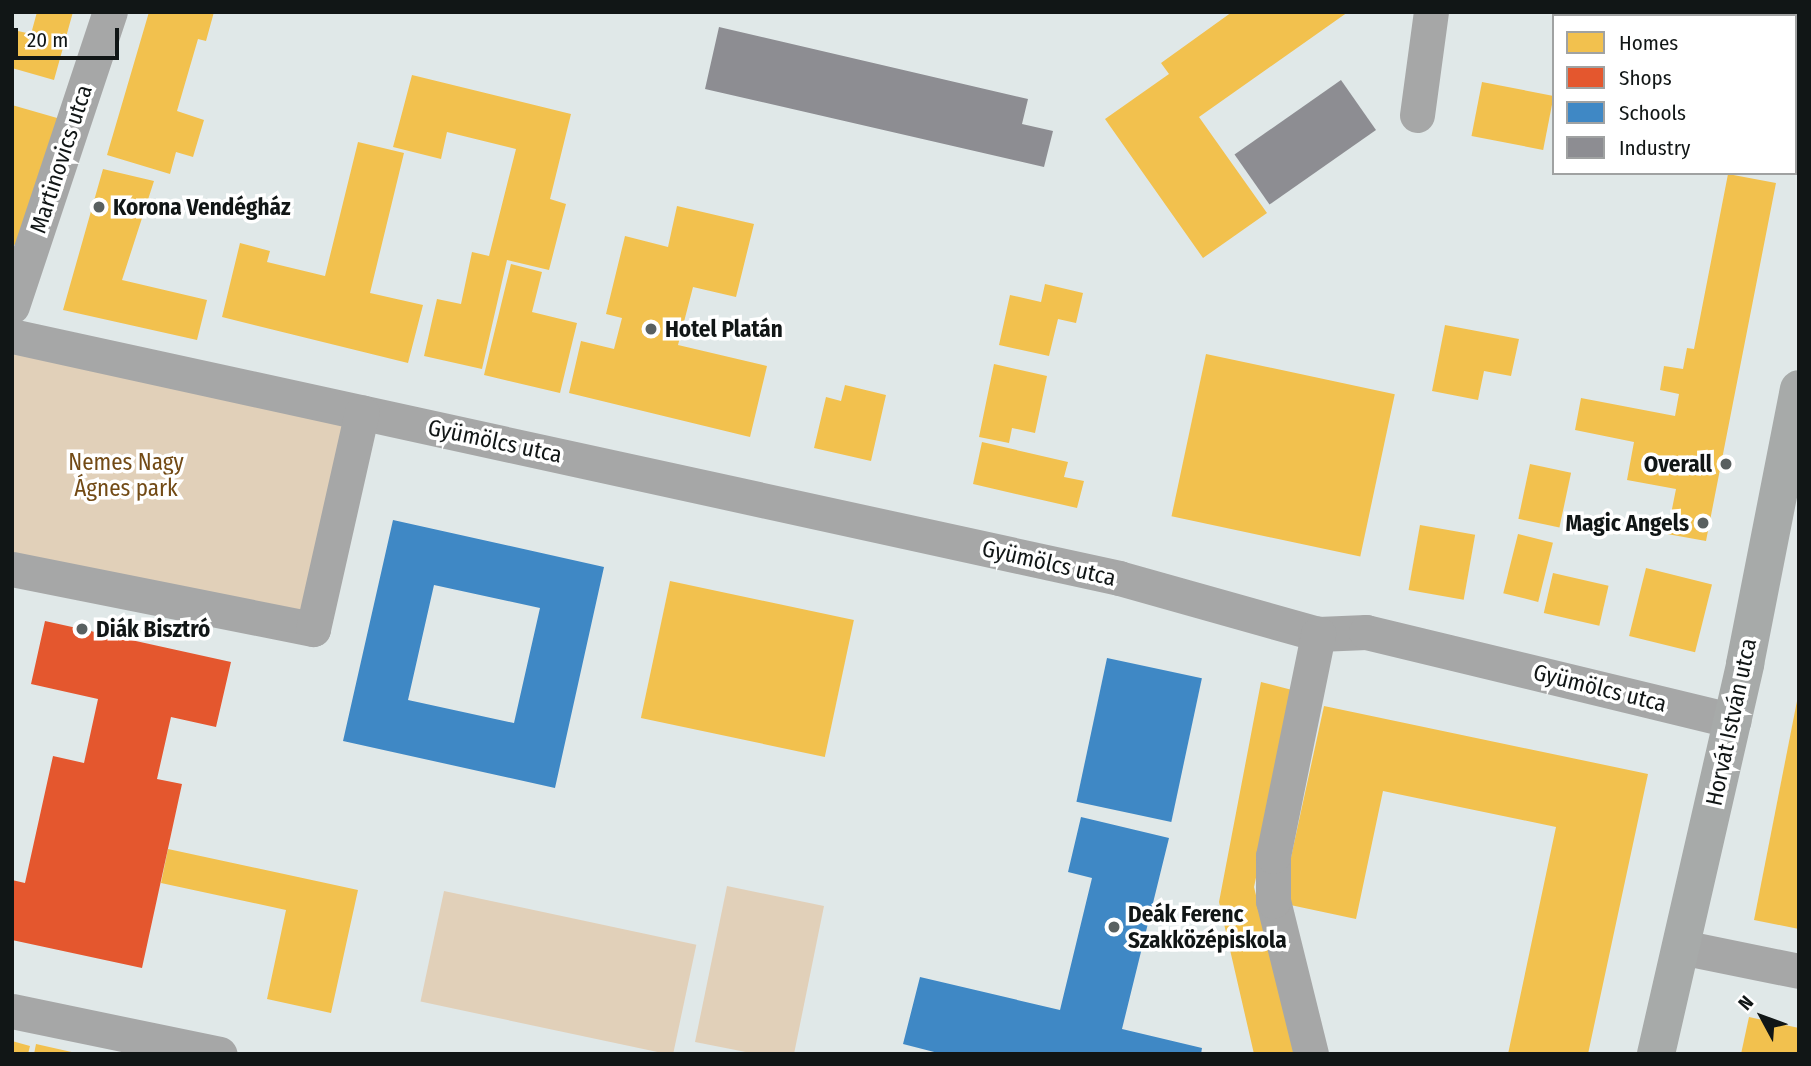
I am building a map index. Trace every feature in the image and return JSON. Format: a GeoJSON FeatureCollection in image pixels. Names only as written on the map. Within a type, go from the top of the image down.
{"type":"FeatureCollection","features":[{"type":"Feature","properties":{"kind":"main road","name":"Horvát István utca"},"geometry":{"type":"LineString","coordinates":[[1656,1054],[1732,721],[1799,389]]}},
{"type":"Feature","properties":{"kind":"street","name":"Martinovics utca"},"geometry":{"type":"LineString","coordinates":[[12,306],[110,12]]}},
{"type":"Feature","properties":{"kind":"street"},"geometry":{"type":"LineString","coordinates":[[1417,115],[1431,12]]}},
{"type":"Feature","properties":{"kind":"street","name":"Gyümölcs utca"},"geometry":{"type":"LineString","coordinates":[[12,336],[1119,578],[1318,634],[1366,632],[1732,721]]}},
{"type":"Feature","properties":{"kind":"street"},"geometry":{"type":"LineString","coordinates":[[12,569],[313,629],[362,412]]}},
{"type":"Feature","properties":{"kind":"street"},"geometry":{"type":"LineString","coordinates":[[1311,1054],[1273,901],[1273,856],[1318,634]]}},
{"type":"Feature","properties":{"kind":"street"},"geometry":{"type":"LineString","coordinates":[[1681,947],[1799,971]]}},
{"type":"Feature","properties":{"kind":"street"},"geometry":{"type":"LineString","coordinates":[[12,1011],[220,1054]]}},
{"type":"Feature","properties":{"kind":"green space","name":"Nemes Nagy Ágnes park"},"geometry":{"type":"Polygon","coordinates":[[[12,336],[362,412],[313,629],[12,569],[12,336]]]}},
{"type":"Feature","properties":{"kind":"green space"},"geometry":{"type":"Polygon","coordinates":[[[727,886],[824,906],[794,1054],[756,1054],[695,1042],[727,886]]]}},
{"type":"Feature","properties":{"kind":"green space"},"geometry":{"type":"Polygon","coordinates":[[[444,891],[696,945],[673,1054],[421,1002],[444,891]]]}},
{"type":"Feature","properties":{"kind":"building: Homes"},"geometry":{"type":"Polygon","coordinates":[[[37,12],[73,12],[54,80],[12,68],[12,51],[18,31],[31,34],[37,12]]]}},
{"type":"Feature","properties":{"kind":"building: Homes"},"geometry":{"type":"Polygon","coordinates":[[[149,12],[214,12],[206,41],[198,39],[177,111],[204,120],[193,157],[176,152],[170,174],[107,155],[149,12]]]}},
{"type":"Feature","properties":{"kind":"building: Homes"},"geometry":{"type":"Polygon","coordinates":[[[1232,12],[1348,12],[1199,117],[1267,213],[1203,258],[1105,119],[1169,74],[1161,63],[1232,12]]]}},
{"type":"Feature","properties":{"kind":"building: Homes"},"geometry":{"type":"Polygon","coordinates":[[[412,75],[571,114],[550,199],[566,204],[549,270],[507,260],[482,369],[424,356],[437,299],[461,304],[472,252],[489,256],[516,149],[447,132],[441,159],[393,147],[412,75]]]}},
{"type":"Feature","properties":{"kind":"building: Homes"},"geometry":{"type":"Polygon","coordinates":[[[1482,82],[1552,96],[1543,150],[1472,136],[1482,82]]]}},
{"type":"Feature","properties":{"kind":"building: Homes"},"geometry":{"type":"Polygon","coordinates":[[[12,105],[64,120],[25,248],[12,244],[12,105]]]}},
{"type":"Feature","properties":{"kind":"building: Homes"},"geometry":{"type":"Polygon","coordinates":[[[358,142],[404,153],[370,293],[423,305],[408,363],[222,317],[240,243],[270,251],[267,262],[325,276],[358,142]]]}},
{"type":"Feature","properties":{"kind":"building: Homes"},"geometry":{"type":"Polygon","coordinates":[[[103,169],[154,181],[122,280],[207,300],[197,340],[63,310],[103,169]]]}},
{"type":"Feature","properties":{"kind":"building: Homes"},"geometry":{"type":"Polygon","coordinates":[[[1728,175],[1776,183],[1706,541],[1667,534],[1676,489],[1627,480],[1634,442],[1575,430],[1581,398],[1675,416],[1679,394],[1660,390],[1664,366],[1683,369],[1687,348],[1694,349],[1728,175]]]}},
{"type":"Feature","properties":{"kind":"building: Homes","name":"Hotel Platán"},"geometry":{"type":"Polygon","coordinates":[[[677,206],[754,224],[736,297],[693,287],[678,345],[767,366],[750,437],[569,393],[581,341],[614,349],[622,318],[606,314],[625,236],[668,247],[677,206]]]}},
{"type":"Feature","properties":{"kind":"building: Homes"},"geometry":{"type":"Polygon","coordinates":[[[511,264],[542,272],[532,312],[577,323],[560,393],[484,375],[511,264]]]}},
{"type":"Feature","properties":{"kind":"building: Homes"},"geometry":{"type":"Polygon","coordinates":[[[1045,284],[1083,293],[1076,323],[1058,319],[1049,356],[999,345],[1010,295],[1041,302],[1045,284]]]}},
{"type":"Feature","properties":{"kind":"building: Homes"},"geometry":{"type":"Polygon","coordinates":[[[1445,325],[1519,339],[1511,376],[1484,371],[1478,400],[1432,391],[1445,325]]]}},
{"type":"Feature","properties":{"kind":"building: Homes"},"geometry":{"type":"Polygon","coordinates":[[[1206,354],[1395,394],[1360,556],[1171,516],[1206,354]]]}},
{"type":"Feature","properties":{"kind":"building: Homes"},"geometry":{"type":"Polygon","coordinates":[[[994,364],[1047,376],[1035,433],[1012,428],[1009,443],[979,437],[994,364]]]}},
{"type":"Feature","properties":{"kind":"building: Homes"},"geometry":{"type":"Polygon","coordinates":[[[845,385],[886,395],[871,461],[814,448],[826,397],[841,401],[845,385]]]}},
{"type":"Feature","properties":{"kind":"building: Homes"},"geometry":{"type":"Polygon","coordinates":[[[982,442],[1068,462],[1064,477],[1084,481],[1077,508],[973,484],[982,442]]]}},
{"type":"Feature","properties":{"kind":"building: Homes"},"geometry":{"type":"Polygon","coordinates":[[[1530,464],[1571,473],[1559,528],[1518,519],[1530,464]]]}},
{"type":"Feature","properties":{"kind":"building: Homes"},"geometry":{"type":"Polygon","coordinates":[[[1420,525],[1475,535],[1464,600],[1409,590],[1420,525]]]}},
{"type":"Feature","properties":{"kind":"building: Homes"},"geometry":{"type":"Polygon","coordinates":[[[1518,534],[1553,543],[1538,602],[1503,593],[1518,534]]]}},
{"type":"Feature","properties":{"kind":"building: Homes"},"geometry":{"type":"Polygon","coordinates":[[[1646,568],[1712,584],[1695,652],[1629,636],[1646,568]]]}},
{"type":"Feature","properties":{"kind":"building: Homes"},"geometry":{"type":"Polygon","coordinates":[[[1553,573],[1609,586],[1599,626],[1544,613],[1553,573]]]}},
{"type":"Feature","properties":{"kind":"building: Homes"},"geometry":{"type":"Polygon","coordinates":[[[670,581],[854,620],[825,757],[641,718],[670,581]]]}},
{"type":"Feature","properties":{"kind":"building: Homes"},"geometry":{"type":"Polygon","coordinates":[[[1261,682],[1296,691],[1254,887],[1295,1054],[1254,1054],[1219,902],[1261,682]]]}},
{"type":"Feature","properties":{"kind":"building: Homes"},"geometry":{"type":"Polygon","coordinates":[[[1799,701],[1799,929],[1754,920],[1799,701]]]}},
{"type":"Feature","properties":{"kind":"building: Homes"},"geometry":{"type":"Polygon","coordinates":[[[1324,706],[1648,774],[1588,1054],[1508,1054],[1556,827],[1383,791],[1356,919],[1281,903],[1324,706]]]}},
{"type":"Feature","properties":{"kind":"building: Homes"},"geometry":{"type":"Polygon","coordinates":[[[168,849],[358,890],[331,1013],[267,999],[286,910],[161,883],[168,849]]]}},
{"type":"Feature","properties":{"kind":"building: Homes"},"geometry":{"type":"Polygon","coordinates":[[[1749,1017],[1799,1028],[1799,1054],[1741,1054],[1749,1017]]]}},
{"type":"Feature","properties":{"kind":"building: Homes"},"geometry":{"type":"Polygon","coordinates":[[[12,1041],[30,1046],[28,1054],[12,1054],[12,1041]]]}},
{"type":"Feature","properties":{"kind":"building: Homes"},"geometry":{"type":"Polygon","coordinates":[[[36,1044],[76,1053],[76,1054],[34,1054],[36,1044]]]}},
{"type":"Feature","properties":{"kind":"building: Shops"},"geometry":{"type":"Polygon","coordinates":[[[45,621],[231,662],[216,727],[171,717],[157,779],[182,784],[142,968],[12,940],[12,880],[25,883],[53,756],[84,763],[98,699],[31,684],[45,621]]]}},
{"type":"Feature","properties":{"kind":"building: Schools"},"geometry":{"type":"Polygon","coordinates":[[[393,520],[604,567],[555,788],[343,741],[393,520]],[[434,585],[408,700],[514,723],[540,608],[434,585]]]}},
{"type":"Feature","properties":{"kind":"building: Schools"},"geometry":{"type":"Polygon","coordinates":[[[1107,658],[1202,678],[1171,822],[1076,802],[1107,658]]]}},
{"type":"Feature","properties":{"kind":"building: Schools","name":"Deák Ferenc Szakközépiskola"},"geometry":{"type":"Polygon","coordinates":[[[1081,817],[1169,838],[1122,1029],[1202,1048],[1201,1054],[942,1054],[903,1044],[920,977],[1060,1010],[1092,878],[1068,872],[1081,817]]]}},
{"type":"Feature","properties":{"kind":"building: Industry"},"geometry":{"type":"Polygon","coordinates":[[[719,27],[1028,99],[1022,124],[1053,131],[1044,167],[705,89],[719,27]]]}},
{"type":"Feature","properties":{"kind":"building: Industry"},"geometry":{"type":"Polygon","coordinates":[[[1341,80],[1376,130],[1269,205],[1235,155],[1341,80]]]}},
{"type":"Feature","properties":{"kind":"place","name":"Korona Vendégház"},"geometry":{"type":"Point","coordinates":[99,207]}},
{"type":"Feature","properties":{"kind":"place","name":"Hotel Platán"},"geometry":{"type":"Point","coordinates":[651,329]}},
{"type":"Feature","properties":{"kind":"place","name":"Overall"},"geometry":{"type":"Point","coordinates":[1726,464]}},
{"type":"Feature","properties":{"kind":"place","name":"Magic Angels"},"geometry":{"type":"Point","coordinates":[1703,523]}},
{"type":"Feature","properties":{"kind":"place","name":"Diák Bisztró"},"geometry":{"type":"Point","coordinates":[82,629]}},
{"type":"Feature","properties":{"kind":"place","name":"Deák Ferenc Szakközépiskola"},"geometry":{"type":"Point","coordinates":[1114,927]}}]}
